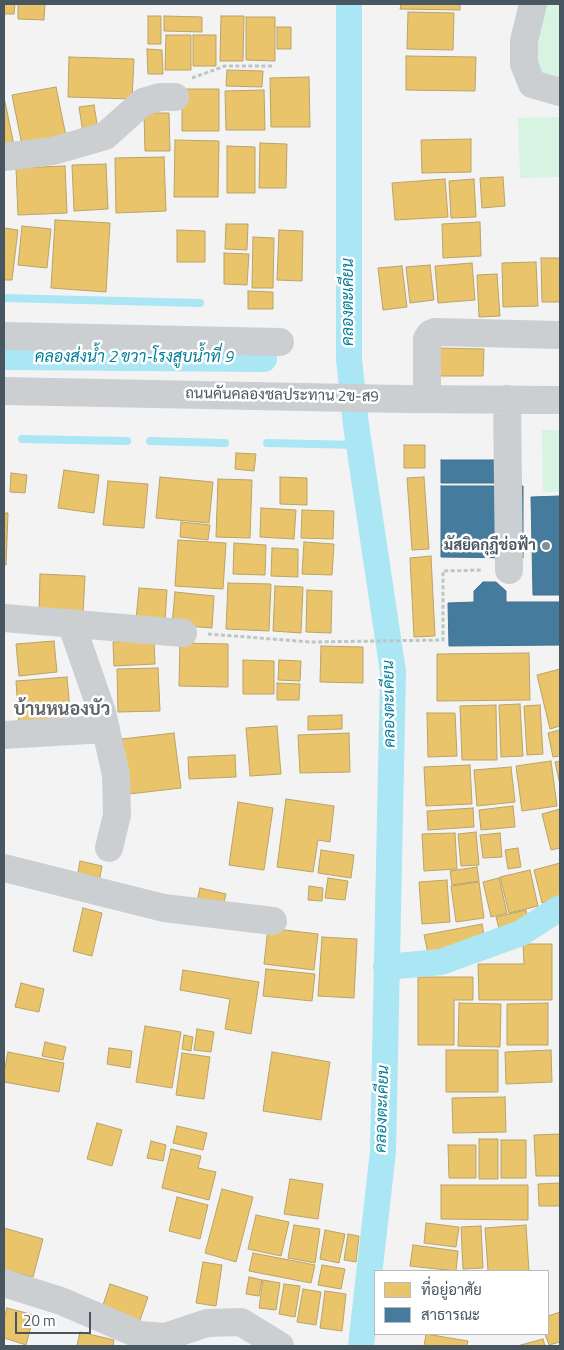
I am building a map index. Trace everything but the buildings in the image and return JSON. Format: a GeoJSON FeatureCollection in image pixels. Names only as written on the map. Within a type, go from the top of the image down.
{"type":"FeatureCollection","features":[{"type":"Feature","properties":{"kind":"street"},"geometry":{"type":"LineString","coordinates":[[533,4],[524,41],[524,64],[532,84],[560,92]]}},
{"type":"Feature","properties":{"kind":"street"},"geometry":{"type":"LineString","coordinates":[[4,157],[53,151],[106,136],[143,102],[167,97]]}},
{"type":"Feature","properties":{"kind":"street"},"geometry":{"type":"LineString","coordinates":[[415,399],[427,338],[430,334],[436,332],[560,335]]}},
{"type":"Feature","properties":{"kind":"street"},"geometry":{"type":"LineString","coordinates":[[4,336],[280,342]]}},
{"type":"Feature","properties":{"kind":"street","name":"ถนนคันคลองชลประทาน 2ข-ส9"},"geometry":{"type":"LineString","coordinates":[[4,392],[560,400]]}},
{"type":"Feature","properties":{"kind":"street"},"geometry":{"type":"LineString","coordinates":[[507,399],[509,570]]}},
{"type":"Feature","properties":{"kind":"street"},"geometry":{"type":"LineString","coordinates":[[4,618],[182,633]]}},
{"type":"Feature","properties":{"kind":"street"},"geometry":{"type":"LineString","coordinates":[[71,623],[102,712],[116,774],[117,815],[109,848]]}},
{"type":"Feature","properties":{"kind":"street"},"geometry":{"type":"LineString","coordinates":[[4,735],[106,729]]}},
{"type":"Feature","properties":{"kind":"street"},"geometry":{"type":"LineString","coordinates":[[4,868],[164,908],[273,921]]}},
{"type":"Feature","properties":{"kind":"street"},"geometry":{"type":"LineString","coordinates":[[4,1284],[61,1301],[140,1335],[165,1337],[206,1323],[241,1322],[280,1346]]}},
{"type":"Feature","properties":{"kind":"path"},"geometry":{"type":"LineString","coordinates":[[167,97],[197,75],[225,66],[274,66]]}},
{"type":"Feature","properties":{"kind":"path"},"geometry":{"type":"LineString","coordinates":[[182,633],[310,642],[443,640],[443,571],[509,570]]}},
{"type":"Feature","properties":{"kind":"green space"},"geometry":{"type":"Polygon","coordinates":[[[545,4],[560,4],[560,84],[545,76],[535,59],[534,45],[545,4]]]}},
{"type":"Feature","properties":{"kind":"green space"},"geometry":{"type":"Polygon","coordinates":[[[560,117],[560,177],[520,178],[518,118],[560,117]]]}},
{"type":"Feature","properties":{"kind":"green space"},"geometry":{"type":"Polygon","coordinates":[[[542,430],[560,430],[560,492],[543,492],[542,430]]]}},
{"type":"Feature","properties":{"kind":"waterway","name":"คลองตะเคียน"},"geometry":{"type":"LineString","coordinates":[[349,4],[349,359],[356,425],[393,672],[383,1151],[361,1346]]}},
{"type":"Feature","properties":{"kind":"waterway"},"geometry":{"type":"LineString","coordinates":[[4,298],[200,303]]}},
{"type":"Feature","properties":{"kind":"waterway","name":"คลองส่งน้ำ 2 ขวา-โรงสูบน้ำที่ 9"},"geometry":{"type":"LineString","coordinates":[[4,357],[264,359]]}},
{"type":"Feature","properties":{"kind":"waterway"},"geometry":{"type":"LineString","coordinates":[[22,439],[127,441]]}},
{"type":"Feature","properties":{"kind":"waterway"},"geometry":{"type":"LineString","coordinates":[[150,441],[225,443]]}},
{"type":"Feature","properties":{"kind":"waterway"},"geometry":{"type":"LineString","coordinates":[[267,443],[359,445]]}},
{"type":"Feature","properties":{"kind":"waterway"},"geometry":{"type":"LineString","coordinates":[[386,967],[441,962],[521,933],[560,908]]}},
{"type":"Feature","properties":{"kind":"place","name":"มัสยิดกุฎีช่อฟ้า"},"geometry":{"type":"Point","coordinates":[546,546]}},
{"type":"Feature","properties":{"kind":"district","name":"บ้านหนองบัว"},"geometry":{"type":"Point","coordinates":[62,711]}}]}
